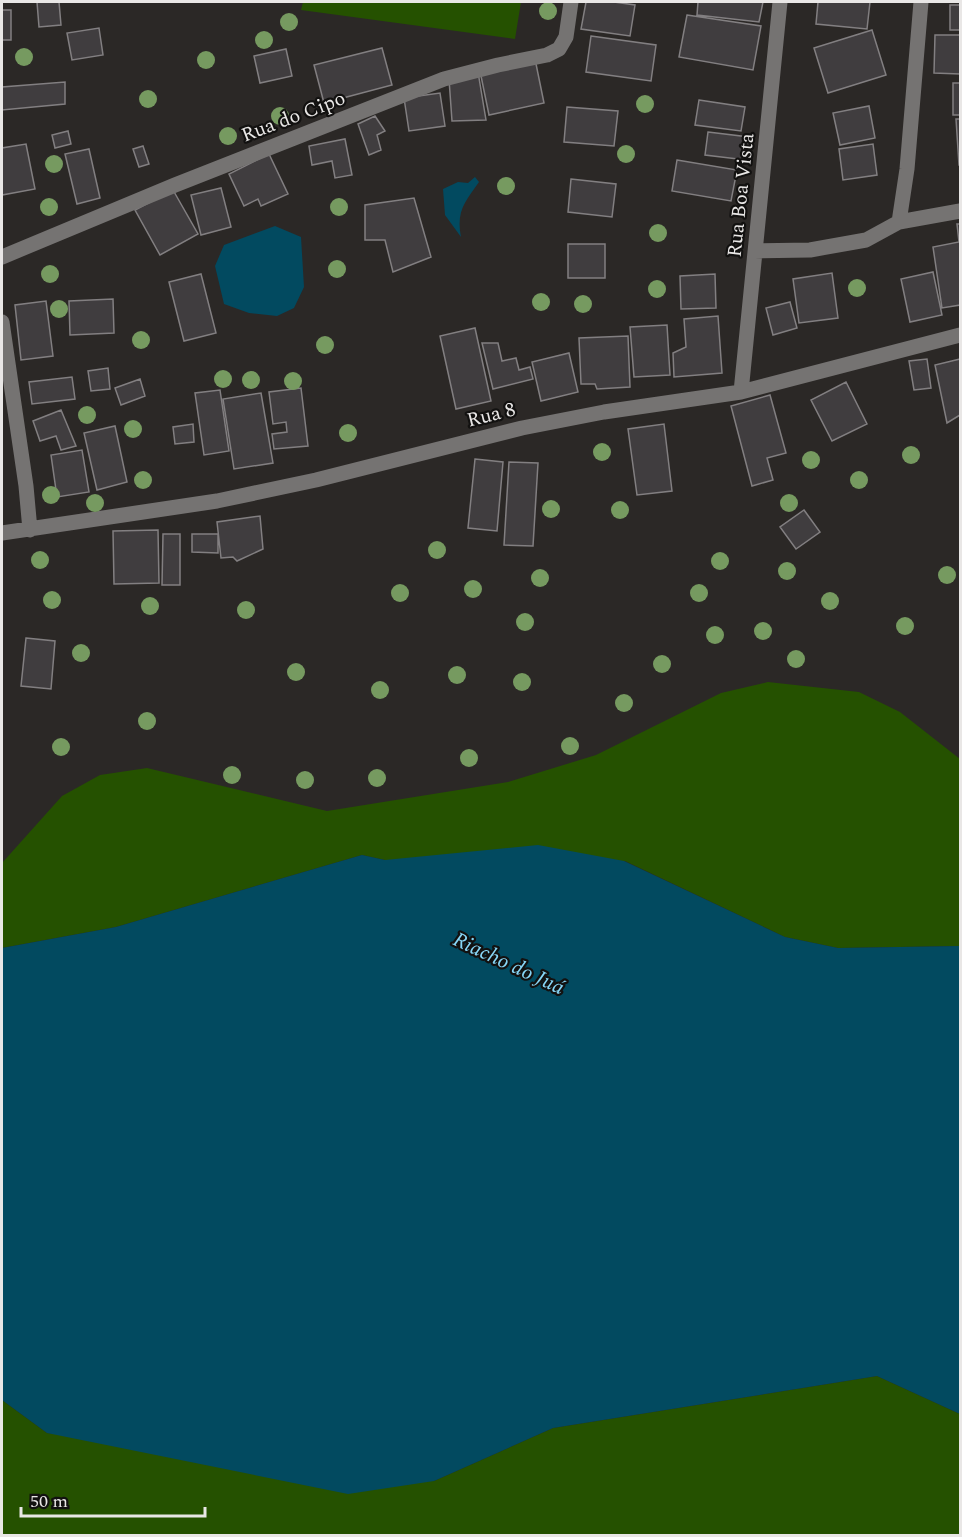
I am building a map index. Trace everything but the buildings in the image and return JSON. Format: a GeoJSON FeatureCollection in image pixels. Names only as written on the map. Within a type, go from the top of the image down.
{"type":"FeatureCollection","features":[{"type":"Feature","properties":{"kind":"street","name":"Rua do Cipo"},"geometry":{"type":"LineString","coordinates":[[2,257],[175,185],[444,79],[498,64],[548,55],[559,49],[566,37],[571,2]]}},
{"type":"Feature","properties":{"kind":"street","name":"Rua Boa Vista"},"geometry":{"type":"LineString","coordinates":[[741,392],[780,2]]}},
{"type":"Feature","properties":{"kind":"street"},"geometry":{"type":"LineString","coordinates":[[899,222],[907,169],[921,2]]}},
{"type":"Feature","properties":{"kind":"street"},"geometry":{"type":"LineString","coordinates":[[755,251],[810,250],[866,240],[899,222],[960,211]]}},
{"type":"Feature","properties":{"kind":"street"},"geometry":{"type":"LineString","coordinates":[[2,322],[26,486],[30,530]]}},
{"type":"Feature","properties":{"kind":"street","name":"Rua 8"},"geometry":{"type":"LineString","coordinates":[[2,533],[217,501],[316,480],[522,428],[604,412],[741,392],[960,335]]}},
{"type":"Feature","properties":{"kind":"green space"},"geometry":{"type":"Polygon","coordinates":[[[303,2],[521,2],[515,39],[301,10],[303,2]]]}},
{"type":"Feature","properties":{"kind":"green space"},"geometry":{"type":"Polygon","coordinates":[[[768,682],[859,692],[900,712],[960,759],[960,946],[838,948],[785,937],[625,861],[385,860],[362,855],[116,927],[2,948],[2,863],[62,796],[100,775],[147,768],[327,811],[508,782],[596,755],[721,693],[768,682]]]}},
{"type":"Feature","properties":{"kind":"green space"},"geometry":{"type":"Polygon","coordinates":[[[877,1376],[960,1414],[960,1535],[2,1535],[2,1400],[47,1433],[434,1481],[553,1428],[877,1376]]]}},
{"type":"Feature","properties":{"kind":"water"},"geometry":{"type":"Polygon","coordinates":[[[475,177],[479,182],[461,213],[461,237],[445,215],[443,189],[458,182],[468,183],[475,177]]]}},
{"type":"Feature","properties":{"kind":"water"},"geometry":{"type":"Polygon","coordinates":[[[275,226],[301,237],[304,287],[294,308],[277,316],[249,313],[224,304],[215,266],[224,245],[275,226]]]}},
{"type":"Feature","properties":{"kind":"water","name":"Riacho do Juá"},"geometry":{"type":"Polygon","coordinates":[[[538,845],[624,861],[785,937],[838,948],[960,946],[960,1414],[877,1376],[553,1428],[434,1481],[348,1494],[47,1433],[2,1400],[2,948],[116,927],[362,855],[385,860],[538,845]]]}}]}
